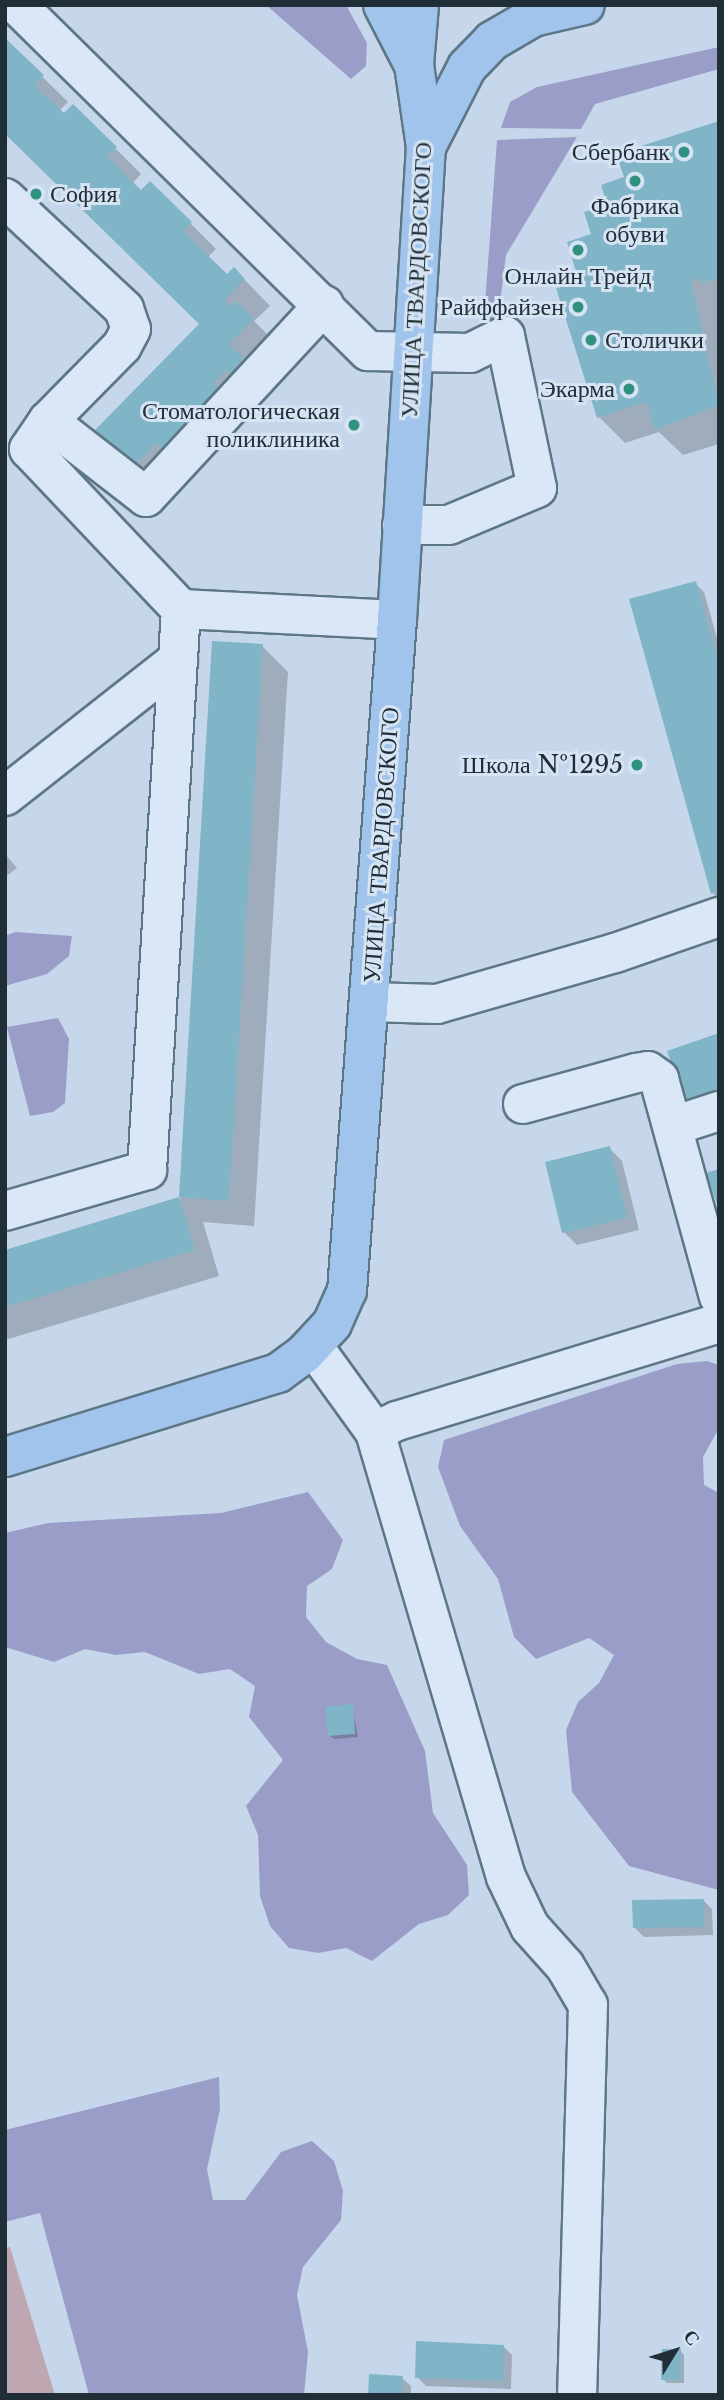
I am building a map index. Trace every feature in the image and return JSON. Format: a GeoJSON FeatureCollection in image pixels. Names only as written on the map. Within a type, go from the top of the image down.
{"type":"FeatureCollection","features":[{"type":"Feature","properties":{"kind":"main road"},"geometry":{"type":"LineString","coordinates":[[383,5],[414,65]]}},
{"type":"Feature","properties":{"kind":"main road","name":"УЛИЦА ТВАРДОВСКОГО"},"geometry":{"type":"LineString","coordinates":[[5,1457],[250,1386],[289,1367],[313,1346],[337,1317],[349,1280],[397,620],[425,147],[414,65],[419,5]]}},
{"type":"Feature","properties":{"kind":"main road"},"geometry":{"type":"LineString","coordinates":[[425,147],[467,67],[492,41],[533,17],[584,5]]}},
{"type":"Feature","properties":{"kind":"lane"},"geometry":{"type":"LineString","coordinates":[[17,5],[368,351],[470,353],[505,337],[537,488],[450,525],[402,525]]}},
{"type":"Feature","properties":{"kind":"lane"},"geometry":{"type":"LineString","coordinates":[[5,198],[124,309],[131,329],[122,346],[48,421],[29,449],[181,609],[397,620]]}},
{"type":"Feature","properties":{"kind":"lane"},"geometry":{"type":"LineString","coordinates":[[48,421],[146,497],[324,305]]}},
{"type":"Feature","properties":{"kind":"lane"},"geometry":{"type":"LineString","coordinates":[[5,1211],[147,1170],[181,609]]}},
{"type":"Feature","properties":{"kind":"lane"},"geometry":{"type":"LineString","coordinates":[[5,796],[178,660]]}},
{"type":"Feature","properties":{"kind":"lane"},"geometry":{"type":"LineString","coordinates":[[369,1002],[437,1004],[615,953],[719,917]]}},
{"type":"Feature","properties":{"kind":"lane"},"geometry":{"type":"LineString","coordinates":[[523,1104],[648,1071],[659,1079],[719,1297]]}},
{"type":"Feature","properties":{"kind":"lane"},"geometry":{"type":"LineString","coordinates":[[673,1126],[719,1111]]}},
{"type":"Feature","properties":{"kind":"lane"},"geometry":{"type":"LineString","coordinates":[[375,1432],[397,1421],[719,1323]]}},
{"type":"Feature","properties":{"kind":"lane"},"geometry":{"type":"LineString","coordinates":[[313,1346],[375,1432],[506,1877],[530,1927],[565,1966],[588,2005],[577,2395]]}},
{"type":"Feature","properties":{"kind":"shaded area"},"geometry":{"type":"Polygon","coordinates":[[[266,5],[346,5],[367,43],[366,66],[351,79],[266,5]]]}},
{"type":"Feature","properties":{"kind":"shaded area"},"geometry":{"type":"Polygon","coordinates":[[[719,47],[719,69],[595,104],[581,129],[501,128],[510,102],[537,87],[719,47]]]}},
{"type":"Feature","properties":{"kind":"shaded area"},"geometry":{"type":"Polygon","coordinates":[[[577,137],[506,255],[498,319],[483,331],[497,140],[577,137]]]}},
{"type":"Feature","properties":{"kind":"shaded area"},"geometry":{"type":"Polygon","coordinates":[[[15,932],[72,936],[69,956],[47,974],[5,986],[5,936],[15,932]]]}},
{"type":"Feature","properties":{"kind":"shaded area"},"geometry":{"type":"Polygon","coordinates":[[[58,1018],[69,1039],[65,1103],[53,1112],[30,1116],[7,1027],[58,1018]]]}},
{"type":"Feature","properties":{"kind":"shaded area"},"geometry":{"type":"Polygon","coordinates":[[[707,1361],[719,1365],[719,1428],[703,1457],[704,1485],[719,1493],[719,1890],[629,1866],[572,1792],[566,1730],[578,1702],[599,1683],[614,1655],[589,1638],[536,1659],[514,1637],[498,1579],[460,1526],[438,1467],[444,1440],[677,1364],[707,1361]]]}},
{"type":"Feature","properties":{"kind":"shaded area"},"geometry":{"type":"Polygon","coordinates":[[[308,1492],[343,1540],[332,1569],[307,1586],[306,1617],[326,1642],[357,1659],[387,1665],[425,1751],[433,1813],[467,1865],[469,1895],[448,1915],[419,1924],[372,1961],[346,1948],[318,1953],[289,1948],[270,1926],[260,1896],[258,1835],[246,1806],[283,1760],[249,1717],[255,1686],[230,1669],[199,1674],[145,1652],[116,1655],[85,1649],[54,1662],[5,1647],[5,1533],[48,1523],[221,1513],[308,1492]]]}},
{"type":"Feature","properties":{"kind":"shaded area"},"geometry":{"type":"Polygon","coordinates":[[[219,2077],[220,2109],[207,2169],[213,2200],[245,2200],[281,2152],[312,2141],[334,2161],[343,2191],[341,2220],[303,2267],[297,2295],[308,2352],[304,2395],[89,2395],[40,2213],[5,2222],[5,2130],[219,2077]]]}},
{"type":"Feature","properties":{"kind":"shaded area"},"geometry":{"type":"Polygon","coordinates":[[[10,2247],[55,2395],[5,2395],[5,2248],[10,2247]]]}},
{"type":"Feature","properties":{"kind":"building"},"geometry":{"type":"Polygon","coordinates":[[[5,38],[44,75],[34,85],[64,113],[73,104],[117,147],[107,157],[141,190],[150,181],[192,222],[183,231],[227,274],[234,267],[245,279],[225,300],[231,307],[236,301],[254,319],[229,344],[244,358],[235,367],[241,373],[235,379],[226,370],[213,384],[222,393],[165,451],[156,443],[133,467],[95,430],[199,324],[5,134],[5,38]]]}},
{"type":"Feature","properties":{"kind":"building"},"geometry":{"type":"Polygon","coordinates":[[[719,121],[719,278],[701,283],[700,278],[691,281],[719,405],[655,430],[646,402],[597,418],[556,288],[579,281],[567,242],[591,234],[584,212],[607,205],[601,185],[624,177],[616,154],[719,121]]]}},
{"type":"Feature","properties":{"kind":"building"},"geometry":{"type":"Polygon","coordinates":[[[696,581],[719,664],[719,891],[711,894],[629,599],[696,581]]]}},
{"type":"Feature","properties":{"kind":"building"},"geometry":{"type":"Polygon","coordinates":[[[212,641],[263,644],[229,1201],[179,1197],[212,641]]]}},
{"type":"Feature","properties":{"kind":"building"},"geometry":{"type":"Polygon","coordinates":[[[719,1033],[719,1091],[686,1103],[667,1051],[719,1033]]]}},
{"type":"Feature","properties":{"kind":"building"},"geometry":{"type":"Polygon","coordinates":[[[610,1146],[627,1218],[562,1233],[545,1162],[610,1146]]]}},
{"type":"Feature","properties":{"kind":"building"},"geometry":{"type":"Polygon","coordinates":[[[719,1169],[719,1207],[718,1207],[706,1173],[719,1169]]]}},
{"type":"Feature","properties":{"kind":"building"},"geometry":{"type":"Polygon","coordinates":[[[179,1197],[195,1250],[5,1307],[5,1250],[179,1197]]]}},
{"type":"Feature","properties":{"kind":"building"},"geometry":{"type":"Polygon","coordinates":[[[353,1704],[355,1734],[328,1736],[325,1707],[353,1704]]]}},
{"type":"Feature","properties":{"kind":"building"},"geometry":{"type":"Polygon","coordinates":[[[704,1899],[705,1927],[633,1928],[632,1900],[704,1899]]]}},
{"type":"Feature","properties":{"kind":"building"},"geometry":{"type":"Polygon","coordinates":[[[416,2341],[504,2345],[503,2381],[415,2378],[416,2341]]]}},
{"type":"Feature","properties":{"kind":"building"},"geometry":{"type":"Polygon","coordinates":[[[662,2349],[681,2349],[680,2380],[661,2380],[662,2349]]]}},
{"type":"Feature","properties":{"kind":"building"},"geometry":{"type":"Polygon","coordinates":[[[369,2374],[403,2376],[402,2395],[368,2395],[369,2374]]]}},
{"type":"Feature","properties":{"kind":"place","name":"Сбербанк"},"geometry":{"type":"Point","coordinates":[684,152]}},
{"type":"Feature","properties":{"kind":"place","name":"Фабрика обуви"},"geometry":{"type":"Point","coordinates":[635,181]}},
{"type":"Feature","properties":{"kind":"place","name":"София"},"geometry":{"type":"Point","coordinates":[36,194]}},
{"type":"Feature","properties":{"kind":"place","name":"Онлайн Трейд"},"geometry":{"type":"Point","coordinates":[578,250]}},
{"type":"Feature","properties":{"kind":"place","name":"Райффайзен"},"geometry":{"type":"Point","coordinates":[578,307]}},
{"type":"Feature","properties":{"kind":"place","name":"Столички"},"geometry":{"type":"Point","coordinates":[591,340]}},
{"type":"Feature","properties":{"kind":"place","name":"Экарма"},"geometry":{"type":"Point","coordinates":[629,389]}},
{"type":"Feature","properties":{"kind":"place","name":"Стоматологическая поликлиника"},"geometry":{"type":"Point","coordinates":[354,425]}},
{"type":"Feature","properties":{"kind":"place","name":"Школа №1295"},"geometry":{"type":"Point","coordinates":[637,765]}}]}
